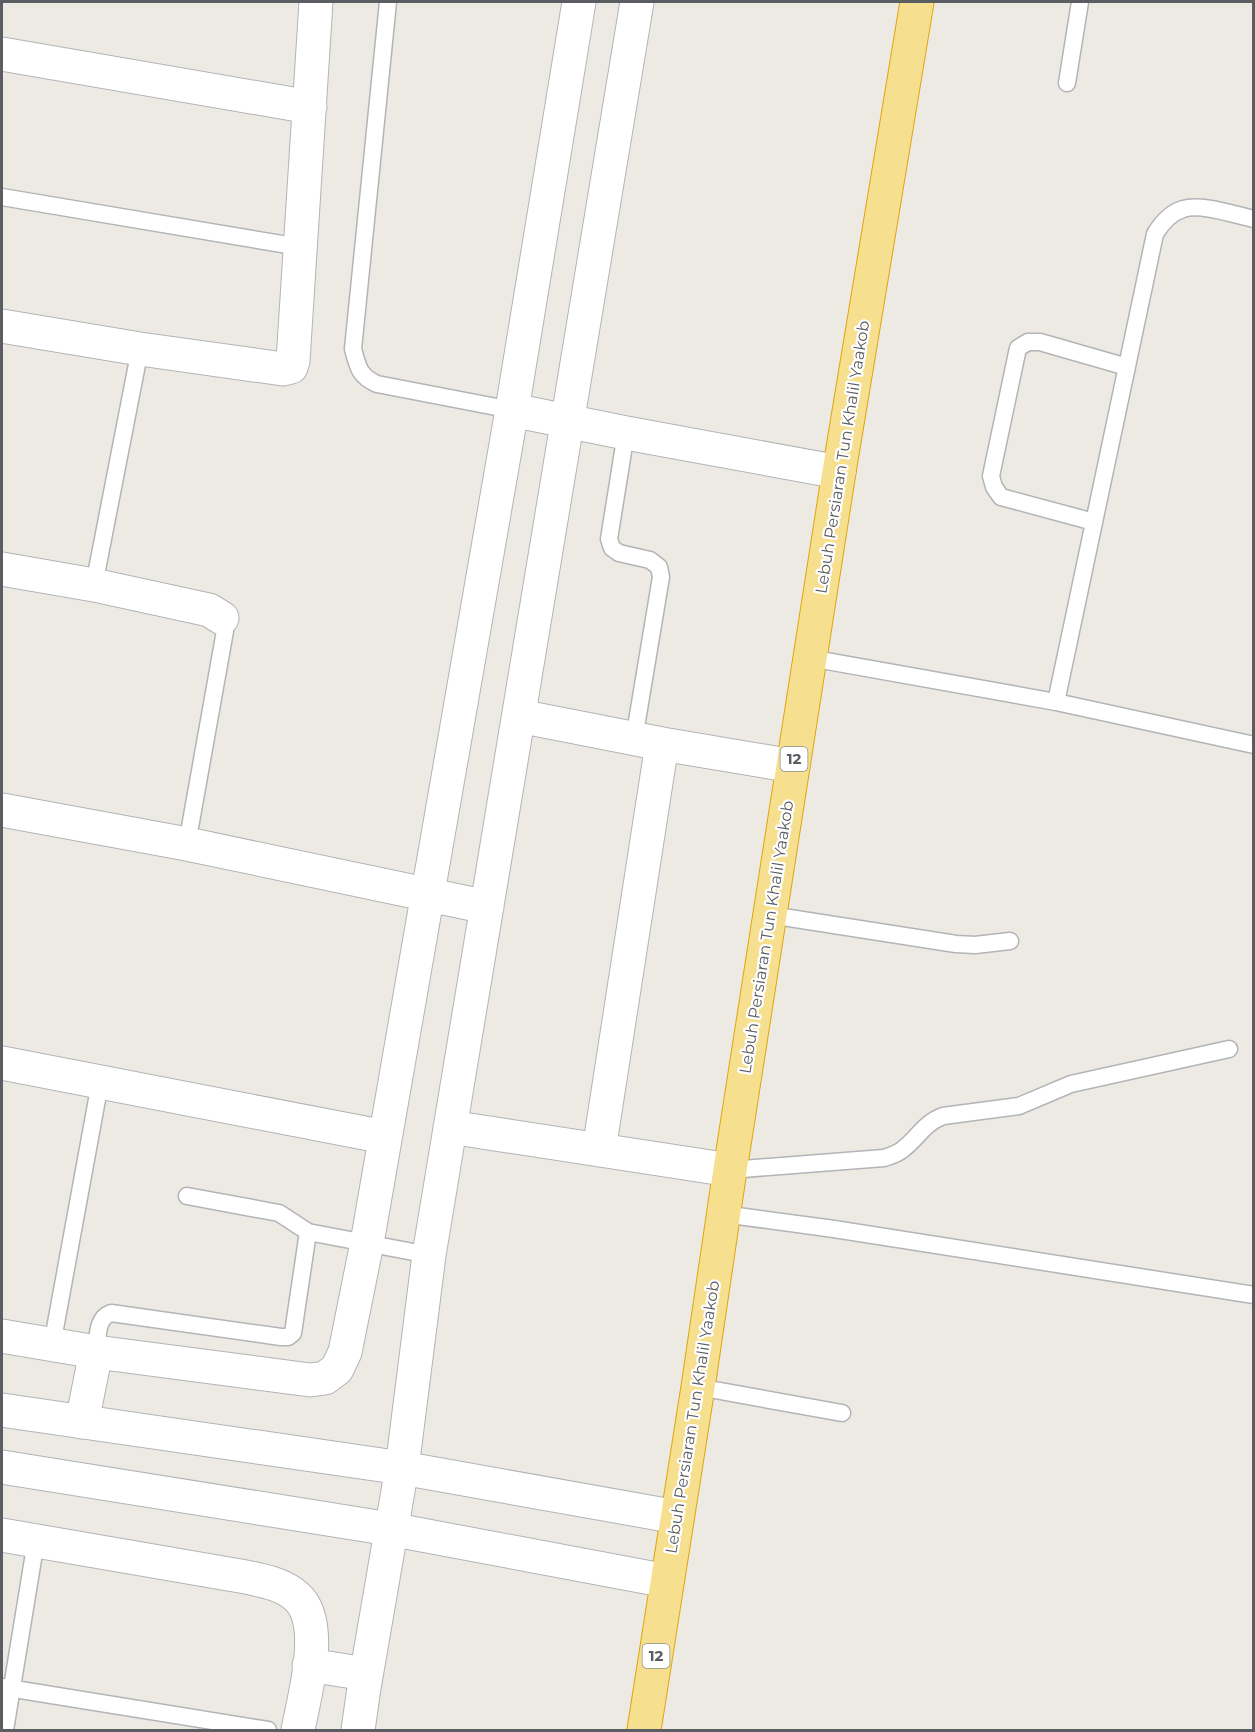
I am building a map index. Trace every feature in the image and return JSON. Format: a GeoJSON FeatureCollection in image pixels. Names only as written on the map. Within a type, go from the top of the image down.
{"type":"FeatureCollection","features":[{"type":"Feature","properties":{"kind":"highway","name":"Lebuh Persiaran Tun Khalil Yaakob"},"geometry":{"type":"LineString","coordinates":[[644,1731],[839,472],[917,2]]}},
{"type":"Feature","properties":{"kind":"street"},"geometry":{"type":"LineString","coordinates":[[2,326],[140,349],[283,369],[291,367],[316,2]]}},
{"type":"Feature","properties":{"kind":"street"},"geometry":{"type":"LineString","coordinates":[[2,1336],[96,1352],[310,1380],[325,1378],[337,1369],[345,1352],[367,1243],[512,410],[579,2]]}},
{"type":"Feature","properties":{"kind":"street"},"geometry":{"type":"LineString","coordinates":[[358,1731],[402,1468],[429,1255],[637,2]]}},
{"type":"Feature","properties":{"kind":"street"},"geometry":{"type":"LineString","coordinates":[[2,54],[310,107]]}},
{"type":"Feature","properties":{"kind":"street"},"geometry":{"type":"LineString","coordinates":[[512,410],[839,472]]}},
{"type":"Feature","properties":{"kind":"street"},"geometry":{"type":"LineString","coordinates":[[2,569],[94,585],[209,610],[222,618]]}},
{"type":"Feature","properties":{"kind":"street"},"geometry":{"type":"LineString","coordinates":[[519,716],[793,766]]}},
{"type":"Feature","properties":{"kind":"street"},"geometry":{"type":"LineString","coordinates":[[599,1150],[648,741]]}},
{"type":"Feature","properties":{"kind":"street"},"geometry":{"type":"LineString","coordinates":[[2,810],[187,844],[487,907]]}},
{"type":"Feature","properties":{"kind":"street"},"geometry":{"type":"LineString","coordinates":[[2,1064],[385,1137]]}},
{"type":"Feature","properties":{"kind":"street"},"geometry":{"type":"LineString","coordinates":[[450,1128],[730,1170]]}},
{"type":"Feature","properties":{"kind":"street"},"geometry":{"type":"LineString","coordinates":[[82,1422],[96,1352]]}},
{"type":"Feature","properties":{"kind":"street"},"geometry":{"type":"LineString","coordinates":[[2,1410],[402,1468],[677,1518]]}},
{"type":"Feature","properties":{"kind":"street"},"geometry":{"type":"LineString","coordinates":[[2,1467],[390,1529],[667,1581]]}},
{"type":"Feature","properties":{"kind":"street"},"geometry":{"type":"LineString","coordinates":[[2,1535],[246,1577],[279,1585],[298,1597],[307,1611],[311,1626],[312,1646],[298,1731]]}},
{"type":"Feature","properties":{"kind":"street"},"geometry":{"type":"LineString","coordinates":[[309,1665],[366,1674]]}},
{"type":"Feature","properties":{"kind":"lane"},"geometry":{"type":"LineString","coordinates":[[388,2],[353,349],[357,367],[365,379],[377,384],[512,410]]}},
{"type":"Feature","properties":{"kind":"lane"},"geometry":{"type":"LineString","coordinates":[[1067,83],[1080,2]]}},
{"type":"Feature","properties":{"kind":"lane"},"geometry":{"type":"LineString","coordinates":[[2,197],[300,247]]}},
{"type":"Feature","properties":{"kind":"lane"},"geometry":{"type":"LineString","coordinates":[[1056,702],[1155,234],[1170,216],[1183,209],[1203,208],[1254,219]]}},
{"type":"Feature","properties":{"kind":"lane"},"geometry":{"type":"LineString","coordinates":[[1094,522],[1001,498],[994,488],[991,476],[1018,348],[1028,342],[1040,342],[1127,367]]}},
{"type":"Feature","properties":{"kind":"lane"},"geometry":{"type":"LineString","coordinates":[[94,585],[140,349]]}},
{"type":"Feature","properties":{"kind":"lane"},"geometry":{"type":"LineString","coordinates":[[626,433],[609,539],[612,548],[619,553],[650,560],[659,567],[661,578],[648,741]]}},
{"type":"Feature","properties":{"kind":"lane"},"geometry":{"type":"LineString","coordinates":[[187,844],[225,631],[222,618]]}},
{"type":"Feature","properties":{"kind":"lane"},"geometry":{"type":"LineString","coordinates":[[810,658],[1056,702],[1254,745]]}},
{"type":"Feature","properties":{"kind":"lane"},"geometry":{"type":"LineString","coordinates":[[770,915],[956,944],[975,945],[1010,940]]}},
{"type":"Feature","properties":{"kind":"lane"},"geometry":{"type":"LineString","coordinates":[[730,1170],[884,1158],[901,1152],[933,1119],[1019,1106],[1071,1084],[1229,1049]]}},
{"type":"Feature","properties":{"kind":"lane"},"geometry":{"type":"LineString","coordinates":[[52,1345],[100,1083]]}},
{"type":"Feature","properties":{"kind":"lane"},"geometry":{"type":"LineString","coordinates":[[187,1196],[279,1213],[308,1232],[429,1255]]}},
{"type":"Feature","properties":{"kind":"lane"},"geometry":{"type":"LineString","coordinates":[[723,1214],[1254,1295]]}},
{"type":"Feature","properties":{"kind":"lane"},"geometry":{"type":"LineString","coordinates":[[96,1352],[101,1320],[111,1312],[288,1337],[293,1333],[308,1232]]}},
{"type":"Feature","properties":{"kind":"lane"},"geometry":{"type":"LineString","coordinates":[[698,1387],[842,1413]]}},
{"type":"Feature","properties":{"kind":"lane"},"geometry":{"type":"LineString","coordinates":[[5,1731],[7,1688],[36,1541]]}},
{"type":"Feature","properties":{"kind":"lane"},"geometry":{"type":"LineString","coordinates":[[7,1688],[268,1731]]}}]}
